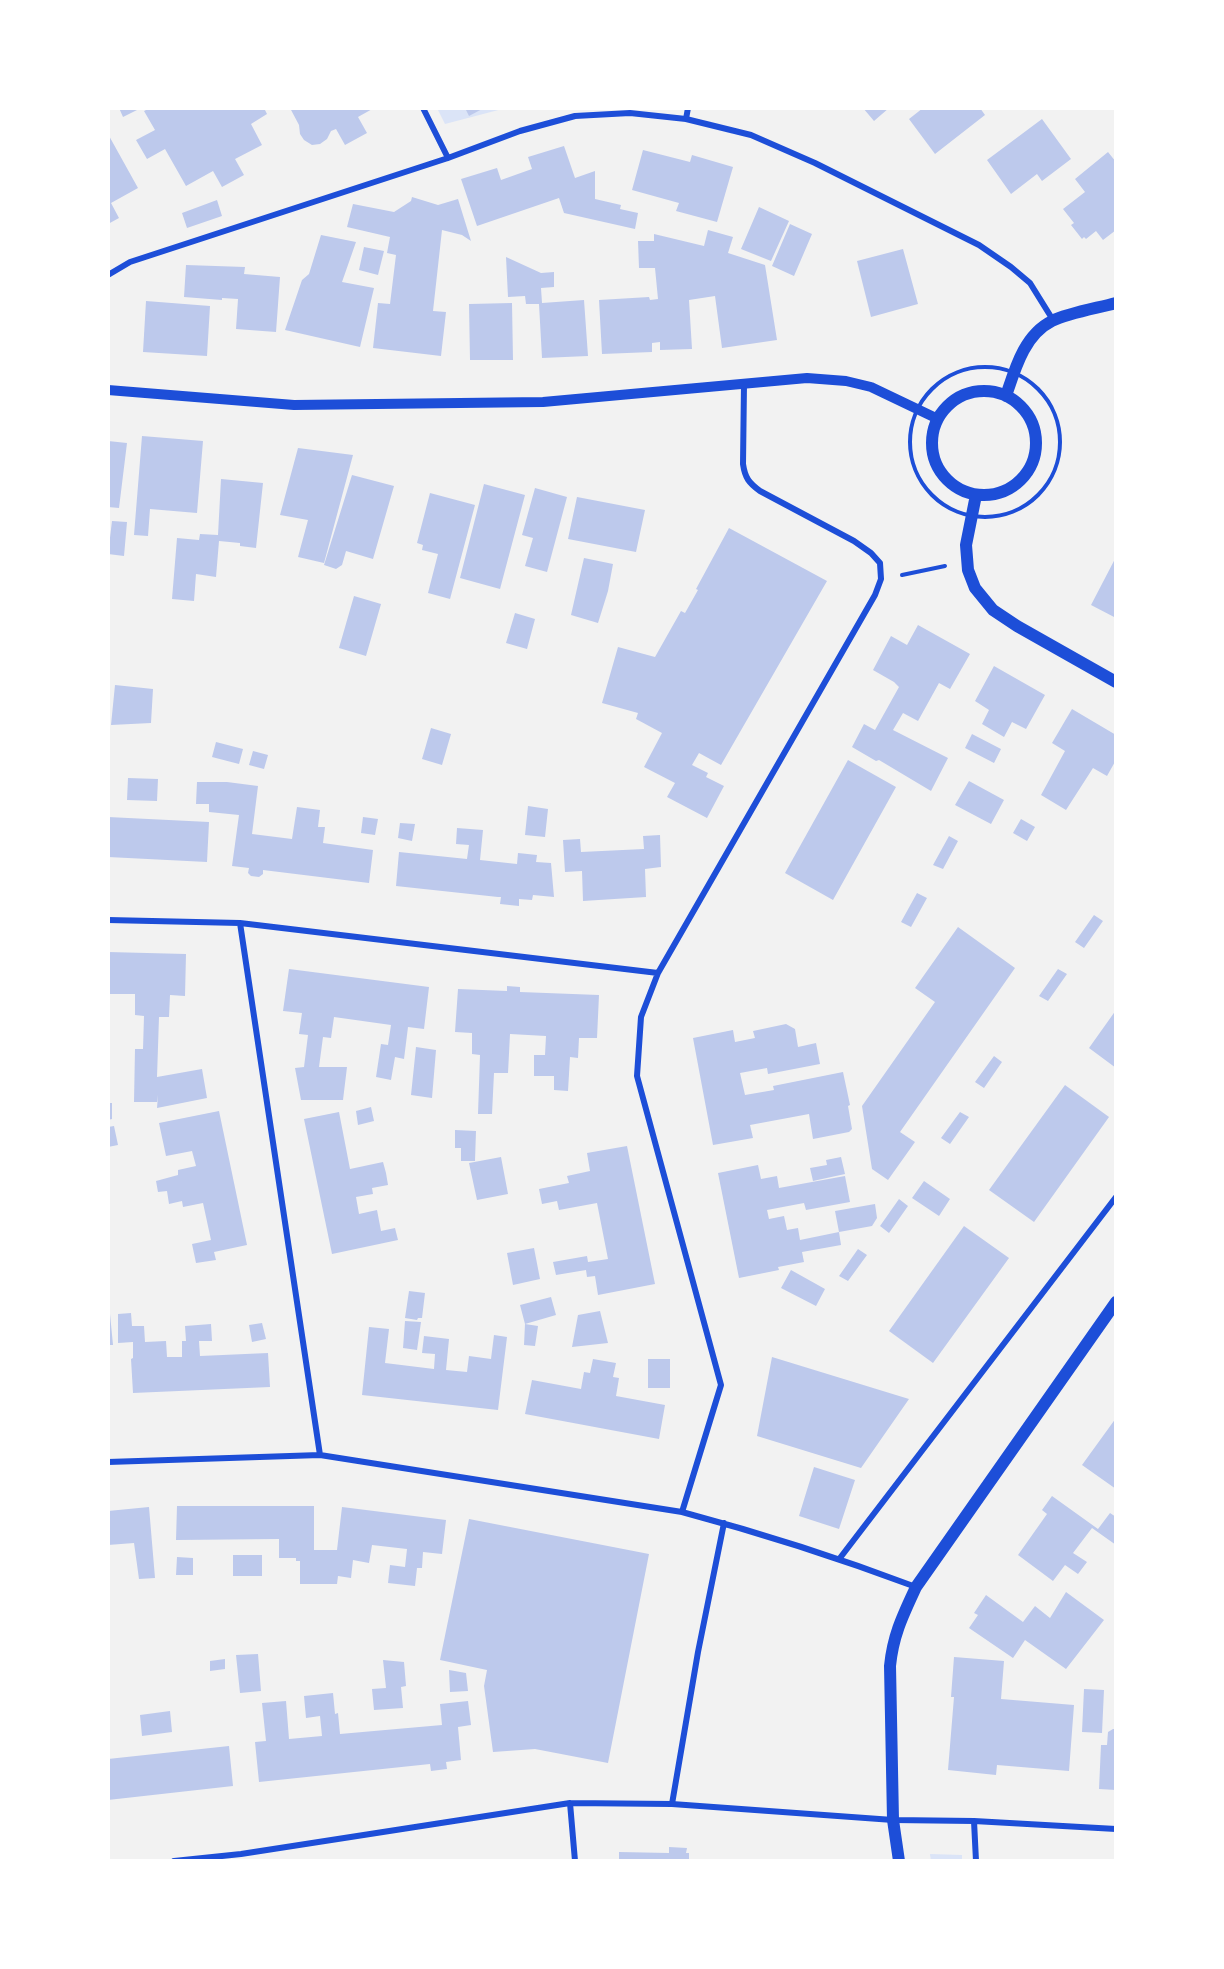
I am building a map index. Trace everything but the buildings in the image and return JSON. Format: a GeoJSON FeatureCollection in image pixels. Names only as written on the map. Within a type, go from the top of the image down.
{"type":"FeatureCollection","features":[{"type":"Feature","properties":{"kind":"main road"},"geometry":{"type":"LineString","coordinates":[[1006,396],[1014,371],[1028,343],[1039,330],[1053,320],[1116,303]]}},
{"type":"Feature","properties":{"kind":"main road"},"geometry":{"type":"LineString","coordinates":[[980,391],[1006,396],[1018,404],[1028,416],[1034,429],[1037,444],[1028,472],[1006,491],[991,495],[976,495],[963,491],[941,473],[935,460],[932,446],[938,419],[946,408],[968,394],[980,391]]}},
{"type":"Feature","properties":{"kind":"main road"},"geometry":{"type":"LineString","coordinates":[[976,495],[966,545],[968,570],[975,588],[993,610],[1116,682]]}},
{"type":"Feature","properties":{"kind":"main road"},"geometry":{"type":"LineString","coordinates":[[899,1861],[893,1820],[890,1666],[892,1643],[896,1632],[916,1587],[1116,1302]]}},
{"type":"Feature","properties":{"kind":"street"},"geometry":{"type":"LineString","coordinates":[[423,108],[448,158]]}},
{"type":"Feature","properties":{"kind":"street"},"geometry":{"type":"LineString","coordinates":[[686,119],[688,108]]}},
{"type":"Feature","properties":{"kind":"street"},"geometry":{"type":"LineString","coordinates":[[108,275],[130,262],[448,158],[520,131],[575,116],[630,113],[686,119],[751,135],[815,163],[979,245],[1030,283],[1053,320]]}},
{"type":"Feature","properties":{"kind":"street"},"geometry":{"type":"LineString","coordinates":[[108,390],[294,405],[543,402],[807,378],[846,381],[871,387],[938,419]]}},
{"type":"Feature","properties":{"kind":"street"},"geometry":{"type":"LineString","coordinates":[[682,1512],[721,1385],[637,1076],[641,1017],[658,973],[875,595],[881,579],[880,563],[871,553],[749,483],[744,475],[743,465],[744,384]]}},
{"type":"Feature","properties":{"kind":"street"},"geometry":{"type":"LineString","coordinates":[[108,920],[240,923],[658,973]]}},
{"type":"Feature","properties":{"kind":"street"},"geometry":{"type":"LineString","coordinates":[[240,923],[320,1455]]}},
{"type":"Feature","properties":{"kind":"street"},"geometry":{"type":"LineString","coordinates":[[840,1558],[1116,1197]]}},
{"type":"Feature","properties":{"kind":"street"},"geometry":{"type":"LineString","coordinates":[[108,1462],[320,1455],[682,1512],[840,1558],[916,1587]]}},
{"type":"Feature","properties":{"kind":"street"},"geometry":{"type":"LineString","coordinates":[[672,1804],[698,1652],[724,1523]]}},
{"type":"Feature","properties":{"kind":"street"},"geometry":{"type":"LineString","coordinates":[[570,1803],[575,1861]]}},
{"type":"Feature","properties":{"kind":"street"},"geometry":{"type":"LineString","coordinates":[[174,1861],[242,1857],[570,1803],[672,1804],[893,1820],[974,1821],[1116,1829]]}},
{"type":"Feature","properties":{"kind":"street"},"geometry":{"type":"LineString","coordinates":[[974,1821],[976,1861]]}},
{"type":"Feature","properties":{"kind":"path"},"geometry":{"type":"LineString","coordinates":[[992,366],[1014,371],[1040,389],[1057,417],[1061,447],[1052,478],[1032,502],[1003,516],[971,517],[945,507],[924,488],[911,463],[909,435],[916,408],[929,389],[947,375],[969,367],[992,366]]}},
{"type":"Feature","properties":{"kind":"path"},"geometry":{"type":"LineString","coordinates":[[881,579],[968,561]]}},
{"type":"Feature","properties":{"kind":"shaded area"},"geometry":{"type":"Polygon","coordinates":[[[437,108],[506,108],[445,124],[437,108]]]}},
{"type":"Feature","properties":{"kind":"shaded area"},"geometry":{"type":"Polygon","coordinates":[[[930,1854],[962,1855],[962,1861],[931,1861],[930,1854]]]}}]}
